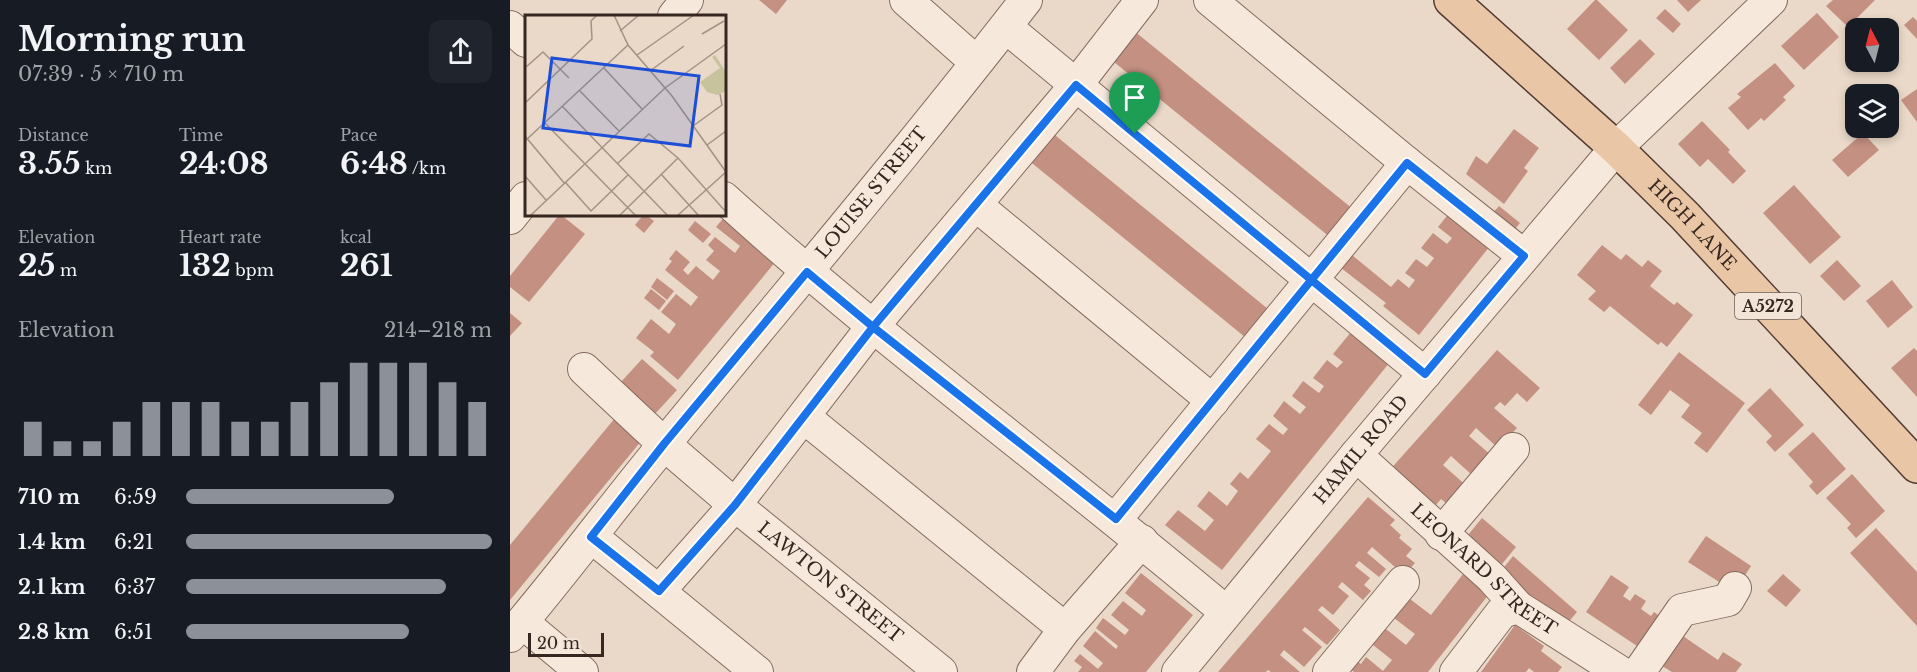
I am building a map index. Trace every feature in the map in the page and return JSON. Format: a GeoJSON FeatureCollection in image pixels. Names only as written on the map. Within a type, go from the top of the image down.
{"type":"FeatureCollection","features":[{"type":"Feature","properties":{"kind":"main road","name":"HIGH LANE"},"geometry":{"type":"LineString","coordinates":[[1457,2],[1616,148],[1685,216],[1917,466]]}},
{"type":"Feature","properties":{"kind":"street"},"geometry":{"type":"LineString","coordinates":[[675,15],[687,0]]}},
{"type":"Feature","properties":{"kind":"street"},"geometry":{"type":"LineString","coordinates":[[906,0],[976,62]]}},
{"type":"Feature","properties":{"kind":"street","name":"LOUISE STREET"},"geometry":{"type":"LineString","coordinates":[[516,629],[1026,0]]}},
{"type":"Feature","properties":{"kind":"street"},"geometry":{"type":"LineString","coordinates":[[659,591],[735,505],[873,327],[1076,85],[1142,0]]}},
{"type":"Feature","properties":{"kind":"street"},"geometry":{"type":"LineString","coordinates":[[1210,0],[1407,163],[1524,256]]}},
{"type":"Feature","properties":{"kind":"street","name":"HAMIL ROAD"},"geometry":{"type":"LineString","coordinates":[[1189,668],[1226,612],[1616,148],[1771,0]]}},
{"type":"Feature","properties":{"kind":"street"},"geometry":{"type":"LineString","coordinates":[[510,27],[525,40]]}},
{"type":"Feature","properties":{"kind":"street"},"geometry":{"type":"LineString","coordinates":[[1005,27],[1425,374]]}},
{"type":"Feature","properties":{"kind":"street"},"geometry":{"type":"LineString","coordinates":[[1116,519],[1407,163]]}},
{"type":"Feature","properties":{"kind":"street"},"geometry":{"type":"LineString","coordinates":[[510,218],[525,199]]}},
{"type":"Feature","properties":{"kind":"street"},"geometry":{"type":"LineString","coordinates":[[726,200],[873,327],[1116,519],[1226,612]]}},
{"type":"Feature","properties":{"kind":"street"},"geometry":{"type":"LineString","coordinates":[[976,205],[1213,401]]}},
{"type":"Feature","properties":{"kind":"street","name":"LAWTON STREET"},"geometry":{"type":"LineString","coordinates":[[584,369],[664,444],[735,505],[941,672]]}},
{"type":"Feature","properties":{"kind":"street"},"geometry":{"type":"LineString","coordinates":[[804,417],[1065,629]]}},
{"type":"Feature","properties":{"kind":"street"},"geometry":{"type":"LineString","coordinates":[[1441,534],[1513,449]]}},
{"type":"Feature","properties":{"kind":"street","name":"LEONARD STREET"},"geometry":{"type":"LineString","coordinates":[[1356,455],[1492,578],[1518,607],[1581,662],[1620,672]]}},
{"type":"Feature","properties":{"kind":"street"},"geometry":{"type":"LineString","coordinates":[[591,537],[757,672]]}},
{"type":"Feature","properties":{"kind":"street"},"geometry":{"type":"LineString","coordinates":[[1033,672],[1065,629],[1142,541]]}},
{"type":"Feature","properties":{"kind":"street"},"geometry":{"type":"LineString","coordinates":[[1329,672],[1403,582]]}},
{"type":"Feature","properties":{"kind":"street"},"geometry":{"type":"LineString","coordinates":[[1639,672],[1682,610],[1728,600],[1735,588]]}},
{"type":"Feature","properties":{"kind":"street"},"geometry":{"type":"LineString","coordinates":[[1456,672],[1502,612],[1518,607]]}},
{"type":"Feature","properties":{"kind":"street"},"geometry":{"type":"LineString","coordinates":[[516,629],[582,672]]}},
{"type":"Feature","properties":{"kind":"building"},"geometry":{"type":"Polygon","coordinates":[[[759,0],[787,0],[776,14],[759,0]]]}},
{"type":"Feature","properties":{"kind":"building"},"geometry":{"type":"Polygon","coordinates":[[[1595,0],[1628,30],[1599,60],[1567,29],[1595,0]]]}},
{"type":"Feature","properties":{"kind":"building"},"geometry":{"type":"Polygon","coordinates":[[[1677,0],[1701,0],[1688,12],[1677,0]]]}},
{"type":"Feature","properties":{"kind":"building"},"geometry":{"type":"Polygon","coordinates":[[[1833,0],[1875,0],[1857,18],[1845,18],[1845,24],[1826,6],[1833,0]]]}},
{"type":"Feature","properties":{"kind":"building"},"geometry":{"type":"Polygon","coordinates":[[[1665,9],[1681,24],[1673,33],[1656,18],[1665,9]]]}},
{"type":"Feature","properties":{"kind":"building"},"geometry":{"type":"Polygon","coordinates":[[[1817,13],[1839,37],[1804,70],[1781,46],[1817,13]]]}},
{"type":"Feature","properties":{"kind":"building"},"geometry":{"type":"Polygon","coordinates":[[[1913,17],[1917,21],[1917,39],[1904,25],[1913,17]]]}},
{"type":"Feature","properties":{"kind":"building"},"geometry":{"type":"Polygon","coordinates":[[[1133,30],[1359,214],[1336,242],[1109,58],[1133,30]]]}},
{"type":"Feature","properties":{"kind":"building"},"geometry":{"type":"Polygon","coordinates":[[[1640,39],[1655,54],[1625,84],[1610,68],[1640,39]]]}},
{"type":"Feature","properties":{"kind":"building"},"geometry":{"type":"Polygon","coordinates":[[[1775,63],[1795,86],[1783,97],[1786,100],[1764,121],[1761,118],[1748,130],[1728,108],[1741,97],[1737,94],[1775,63]]]}},
{"type":"Feature","properties":{"kind":"building"},"geometry":{"type":"Polygon","coordinates":[[[1917,89],[1917,122],[1901,100],[1917,89]]]}},
{"type":"Feature","properties":{"kind":"building"},"geometry":{"type":"Polygon","coordinates":[[[1702,121],[1730,150],[1728,152],[1746,171],[1733,184],[1708,159],[1700,167],[1678,144],[1702,121]]]}},
{"type":"Feature","properties":{"kind":"building"},"geometry":{"type":"Polygon","coordinates":[[[1514,129],[1539,148],[1524,168],[1528,171],[1504,204],[1466,174],[1476,156],[1487,164],[1514,129]]]}},
{"type":"Feature","properties":{"kind":"building"},"geometry":{"type":"Polygon","coordinates":[[[1050,131],[1274,314],[1251,342],[1027,159],[1050,131]]]}},
{"type":"Feature","properties":{"kind":"building"},"geometry":{"type":"Polygon","coordinates":[[[1857,138],[1868,138],[1879,150],[1848,177],[1832,160],[1857,138]]]}},
{"type":"Feature","properties":{"kind":"building"},"geometry":{"type":"Polygon","coordinates":[[[1794,185],[1841,237],[1810,264],[1763,213],[1794,185]]]}},
{"type":"Feature","properties":{"kind":"building"},"geometry":{"type":"Polygon","coordinates":[[[1499,206],[1520,223],[1512,233],[1491,215],[1499,206]]]}},
{"type":"Feature","properties":{"kind":"building"},"geometry":{"type":"Polygon","coordinates":[[[1450,212],[1494,241],[1419,335],[1383,306],[1386,303],[1336,264],[1347,251],[1391,287],[1398,279],[1409,288],[1415,280],[1405,273],[1416,259],[1427,267],[1434,258],[1421,248],[1433,233],[1447,244],[1452,238],[1438,227],[1450,212]]]}},
{"type":"Feature","properties":{"kind":"building"},"geometry":{"type":"Polygon","coordinates":[[[726,215],[781,255],[678,380],[650,356],[654,352],[636,338],[651,319],[669,334],[676,324],[661,312],[676,294],[691,306],[698,297],[665,270],[676,250],[690,262],[683,270],[688,275],[696,266],[713,280],[720,271],[706,260],[714,251],[708,245],[715,237],[735,253],[740,246],[716,227],[726,215]]]}},
{"type":"Feature","properties":{"kind":"building"},"geometry":{"type":"Polygon","coordinates":[[[558,216],[562,216],[585,234],[529,302],[510,287],[510,276],[558,216]]]}},
{"type":"Feature","properties":{"kind":"building"},"geometry":{"type":"Polygon","coordinates":[[[642,216],[654,221],[644,233],[635,225],[642,216]]]}},
{"type":"Feature","properties":{"kind":"building"},"geometry":{"type":"Polygon","coordinates":[[[695,221],[711,234],[703,243],[688,230],[695,221]]]}},
{"type":"Feature","properties":{"kind":"building"},"geometry":{"type":"Polygon","coordinates":[[[1602,245],[1621,260],[1626,254],[1642,267],[1648,260],[1662,271],[1650,286],[1674,305],[1677,302],[1693,315],[1667,347],[1661,342],[1658,345],[1610,306],[1604,312],[1588,299],[1596,291],[1577,275],[1602,245]]]}},
{"type":"Feature","properties":{"kind":"building"},"geometry":{"type":"Polygon","coordinates":[[[1837,260],[1861,286],[1844,301],[1820,276],[1837,260]]]}},
{"type":"Feature","properties":{"kind":"building"},"geometry":{"type":"Polygon","coordinates":[[[657,278],[674,291],[667,300],[651,287],[657,278]]]}},
{"type":"Feature","properties":{"kind":"building"},"geometry":{"type":"Polygon","coordinates":[[[1892,280],[1913,307],[1888,328],[1866,301],[1892,280]]]}},
{"type":"Feature","properties":{"kind":"building"},"geometry":{"type":"Polygon","coordinates":[[[651,289],[666,301],[659,310],[644,298],[651,289]]]}},
{"type":"Feature","properties":{"kind":"building"},"geometry":{"type":"Polygon","coordinates":[[[510,313],[522,323],[510,336],[510,313]]]}},
{"type":"Feature","properties":{"kind":"building"},"geometry":{"type":"Polygon","coordinates":[[[1351,332],[1390,362],[1222,570],[1165,525],[1178,510],[1205,531],[1214,520],[1197,506],[1209,491],[1227,506],[1238,491],[1230,484],[1240,472],[1248,479],[1271,451],[1256,439],[1269,424],[1283,435],[1288,429],[1273,416],[1284,401],[1300,414],[1306,407],[1292,396],[1303,381],[1319,393],[1324,386],[1313,378],[1327,360],[1337,368],[1343,362],[1333,354],[1351,332]]]}},
{"type":"Feature","properties":{"kind":"building"},"geometry":{"type":"Polygon","coordinates":[[[1914,348],[1917,351],[1917,397],[1891,368],[1914,348]]]}},
{"type":"Feature","properties":{"kind":"building"},"geometry":{"type":"Polygon","coordinates":[[[1497,350],[1540,388],[1527,402],[1517,393],[1505,406],[1500,402],[1494,408],[1517,428],[1498,448],[1476,428],[1469,436],[1491,455],[1472,475],[1451,456],[1443,465],[1469,488],[1451,507],[1441,499],[1431,511],[1387,473],[1497,350]]]}},
{"type":"Feature","properties":{"kind":"building"},"geometry":{"type":"Polygon","coordinates":[[[1679,352],[1745,403],[1707,453],[1694,443],[1702,433],[1681,417],[1690,405],[1670,390],[1651,415],[1638,405],[1679,352]]]}},
{"type":"Feature","properties":{"kind":"building"},"geometry":{"type":"Polygon","coordinates":[[[642,359],[677,390],[654,415],[620,383],[642,359]]]}},
{"type":"Feature","properties":{"kind":"building"},"geometry":{"type":"Polygon","coordinates":[[[1770,388],[1804,425],[1775,452],[1766,442],[1772,436],[1747,410],[1770,388]]]}},
{"type":"Feature","properties":{"kind":"building"},"geometry":{"type":"Polygon","coordinates":[[[620,412],[647,434],[510,600],[510,545],[620,412]]]}},
{"type":"Feature","properties":{"kind":"building"},"geometry":{"type":"Polygon","coordinates":[[[1813,432],[1846,469],[1817,495],[1809,486],[1813,482],[1788,454],[1813,432]]]}},
{"type":"Feature","properties":{"kind":"building"},"geometry":{"type":"Polygon","coordinates":[[[1852,474],[1885,511],[1856,538],[1847,528],[1851,524],[1826,498],[1852,474]]]}},
{"type":"Feature","properties":{"kind":"building"},"geometry":{"type":"Polygon","coordinates":[[[1368,497],[1395,520],[1390,525],[1401,535],[1399,538],[1412,549],[1406,556],[1415,563],[1404,575],[1372,547],[1367,553],[1386,569],[1379,577],[1359,561],[1355,566],[1370,578],[1364,585],[1371,591],[1363,600],[1342,582],[1338,587],[1349,596],[1333,615],[1322,606],[1318,610],[1340,630],[1327,645],[1305,627],[1302,630],[1322,647],[1304,667],[1284,650],[1280,655],[1300,672],[1271,672],[1268,670],[1266,672],[1218,672],[1368,497]]]}},
{"type":"Feature","properties":{"kind":"building"},"geometry":{"type":"Polygon","coordinates":[[[1482,518],[1516,547],[1497,570],[1463,541],[1482,518]]]}},
{"type":"Feature","properties":{"kind":"building"},"geometry":{"type":"Polygon","coordinates":[[[1876,528],[1917,572],[1917,626],[1850,553],[1876,528]]]}},
{"type":"Feature","properties":{"kind":"building"},"geometry":{"type":"Polygon","coordinates":[[[1706,536],[1751,566],[1740,583],[1727,587],[1688,562],[1706,536]]]}},
{"type":"Feature","properties":{"kind":"building"},"geometry":{"type":"Polygon","coordinates":[[[1513,556],[1577,612],[1560,632],[1497,576],[1513,556]]]}},
{"type":"Feature","properties":{"kind":"building"},"geometry":{"type":"Polygon","coordinates":[[[1467,569],[1493,589],[1428,672],[1354,672],[1349,668],[1355,660],[1361,664],[1366,657],[1383,671],[1392,660],[1373,645],[1386,629],[1406,645],[1415,634],[1394,618],[1410,599],[1431,615],[1467,569]]]}},
{"type":"Feature","properties":{"kind":"building"},"geometry":{"type":"Polygon","coordinates":[[[1141,573],[1193,615],[1146,672],[1078,672],[1082,667],[1074,661],[1080,654],[1098,669],[1103,663],[1083,646],[1095,631],[1116,649],[1118,646],[1096,628],[1103,618],[1125,635],[1129,630],[1111,615],[1123,601],[1142,616],[1146,610],[1125,593],[1141,573]]]}},
{"type":"Feature","properties":{"kind":"building"},"geometry":{"type":"Polygon","coordinates":[[[1783,574],[1801,590],[1786,607],[1767,591],[1783,574]]]}},
{"type":"Feature","properties":{"kind":"building"},"geometry":{"type":"Polygon","coordinates":[[[1611,575],[1629,587],[1623,596],[1630,601],[1635,594],[1646,601],[1641,609],[1651,616],[1654,612],[1664,619],[1643,650],[1586,612],[1611,575]]]}},
{"type":"Feature","properties":{"kind":"building"},"geometry":{"type":"Polygon","coordinates":[[[1515,625],[1544,646],[1541,651],[1562,667],[1558,672],[1534,672],[1529,668],[1526,672],[1481,672],[1515,625]]]}},
{"type":"Feature","properties":{"kind":"building"},"geometry":{"type":"Polygon","coordinates":[[[1680,634],[1718,660],[1723,652],[1742,664],[1736,672],[1672,672],[1659,664],[1680,634]]]}},
{"type":"Feature","properties":{"kind":"route"},"geometry":{"type":"LineString","coordinates":[[1135,134],[1076,85],[873,327],[807,272],[664,444],[591,537],[659,591],[735,505],[873,327],[1116,519],[1312,281],[1407,163],[1524,256],[1425,374],[1368,328],[1312,281],[1135,134]]}}]}
